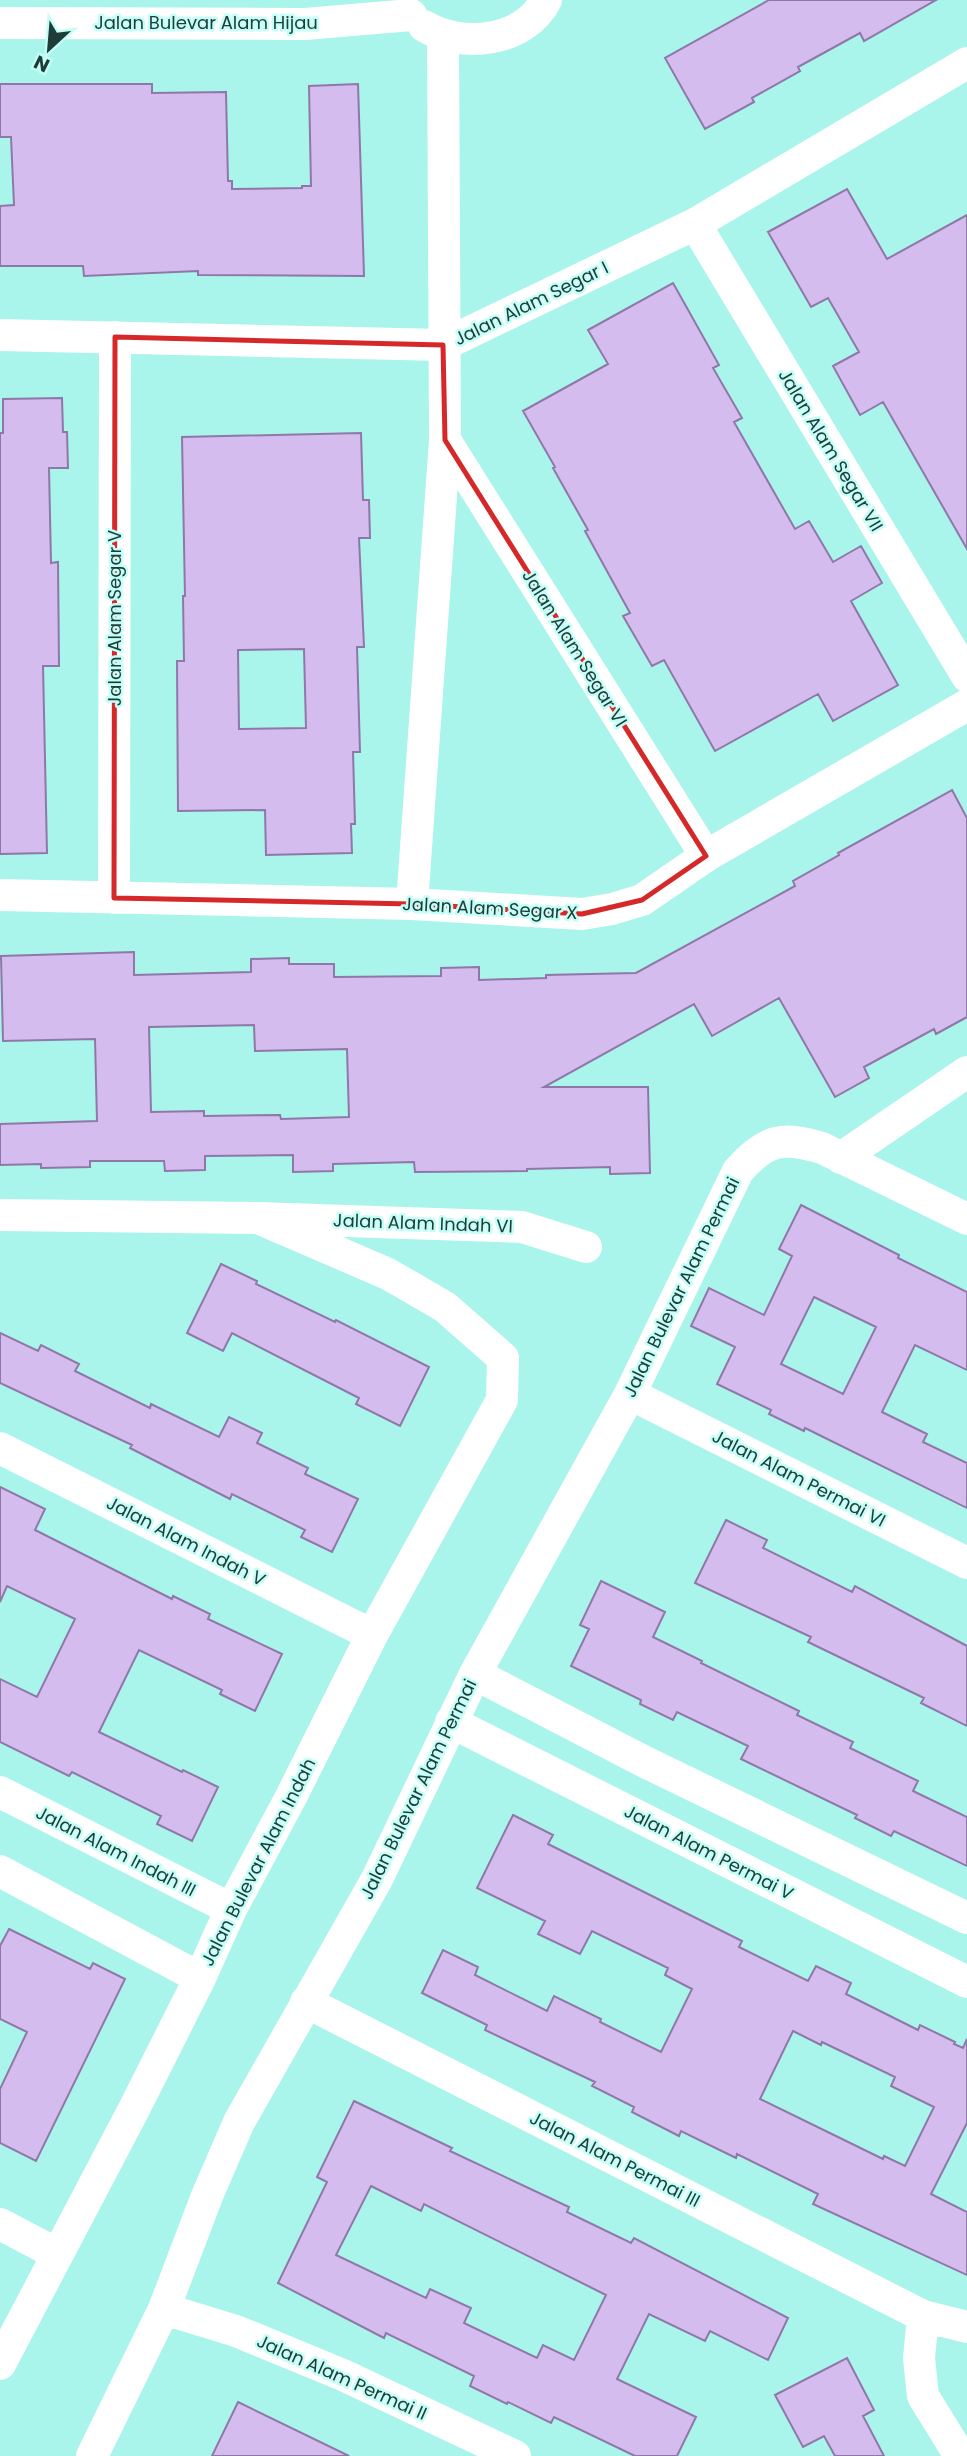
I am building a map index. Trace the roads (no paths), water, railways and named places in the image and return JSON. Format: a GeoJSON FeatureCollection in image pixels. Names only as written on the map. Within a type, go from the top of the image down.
{"type":"FeatureCollection","features":[{"type":"Feature","properties":{"kind":"street"},"geometry":{"type":"LineString","coordinates":[[405,8],[426,27],[443,36],[480,40],[514,30],[542,8],[546,0]]}},
{"type":"Feature","properties":{"kind":"street","name":"Jalan Bulevar Alam Hijau"},"geometry":{"type":"LineString","coordinates":[[0,23],[305,24],[405,8]]}},
{"type":"Feature","properties":{"kind":"street"},"geometry":{"type":"LineString","coordinates":[[412,904],[445,440],[443,36]]}},
{"type":"Feature","properties":{"kind":"street","name":"Jalan Alam Segar I"},"geometry":{"type":"LineString","coordinates":[[0,335],[443,345],[695,224],[965,68]]}},
{"type":"Feature","properties":{"kind":"street","name":"Jalan Alam Segar VII"},"geometry":{"type":"LineString","coordinates":[[695,224],[967,676]]}},
{"type":"Feature","properties":{"kind":"street","name":"Jalan Alam Segar V"},"geometry":{"type":"LineString","coordinates":[[114,898],[115,337]]}},
{"type":"Feature","properties":{"kind":"street","name":"Jalan Alam Segar VI"},"geometry":{"type":"LineString","coordinates":[[445,440],[706,856]]}},
{"type":"Feature","properties":{"kind":"street","name":"Jalan Alam Segar X"},"geometry":{"type":"LineString","coordinates":[[0,895],[412,904],[582,914],[612,909],[642,900],[706,856],[967,705]]}},
{"type":"Feature","properties":{"kind":"street"},"geometry":{"type":"LineString","coordinates":[[967,1072],[841,1158],[967,1219]]}},
{"type":"Feature","properties":{"kind":"street","name":"Jalan Bulevar Alam Permai"},"geometry":{"type":"LineString","coordinates":[[92,2456],[164,2309],[207,2196],[239,2122],[377,1879],[475,1674],[630,1394],[738,1171],[753,1154],[774,1143],[797,1140],[841,1158]]}},
{"type":"Feature","properties":{"kind":"street","name":"Jalan Alam Indah VI"},"geometry":{"type":"LineString","coordinates":[[0,1215],[258,1218],[522,1227],[586,1247]]}},
{"type":"Feature","properties":{"kind":"street","name":"Jalan Alam Indah VI"},"geometry":{"type":"LineString","coordinates":[[258,1218],[387,1274],[445,1307],[503,1358]]}},
{"type":"Feature","properties":{"kind":"street","name":"Jalan Bulevar Alam Indah"},"geometry":{"type":"LineString","coordinates":[[0,2364],[133,2111],[200,1978],[231,1909],[291,1797],[372,1635],[502,1400],[503,1358]]}},
{"type":"Feature","properties":{"kind":"street","name":"Jalan Alam Permai VI"},"geometry":{"type":"LineString","coordinates":[[630,1394],[967,1563]]}},
{"type":"Feature","properties":{"kind":"street","name":"Jalan Alam Indah V"},"geometry":{"type":"LineString","coordinates":[[0,1448],[372,1635]]}},
{"type":"Feature","properties":{"kind":"street"},"geometry":{"type":"LineString","coordinates":[[475,1674],[645,1762],[967,1918]]}},
{"type":"Feature","properties":{"kind":"street","name":"Jalan Alam Permai V"},"geometry":{"type":"LineString","coordinates":[[451,1722],[967,1982]]}},
{"type":"Feature","properties":{"kind":"street","name":"Jalan Alam Indah III"},"geometry":{"type":"LineString","coordinates":[[0,1792],[231,1909]]}},
{"type":"Feature","properties":{"kind":"street"},"geometry":{"type":"LineString","coordinates":[[0,1871],[200,1978]]}},
{"type":"Feature","properties":{"kind":"street","name":"Jalan Alam Permai III"},"geometry":{"type":"LineString","coordinates":[[306,2002],[923,2316],[967,2328]]}},
{"type":"Feature","properties":{"kind":"street"},"geometry":{"type":"LineString","coordinates":[[0,2224],[57,2254]]}},
{"type":"Feature","properties":{"kind":"street","name":"Jalan Alam Permai II"},"geometry":{"type":"LineString","coordinates":[[164,2309],[236,2331],[342,2375],[515,2456]]}},
{"type":"Feature","properties":{"kind":"street"},"geometry":{"type":"LineString","coordinates":[[923,2316],[919,2358],[923,2396],[960,2456]]}}]}
